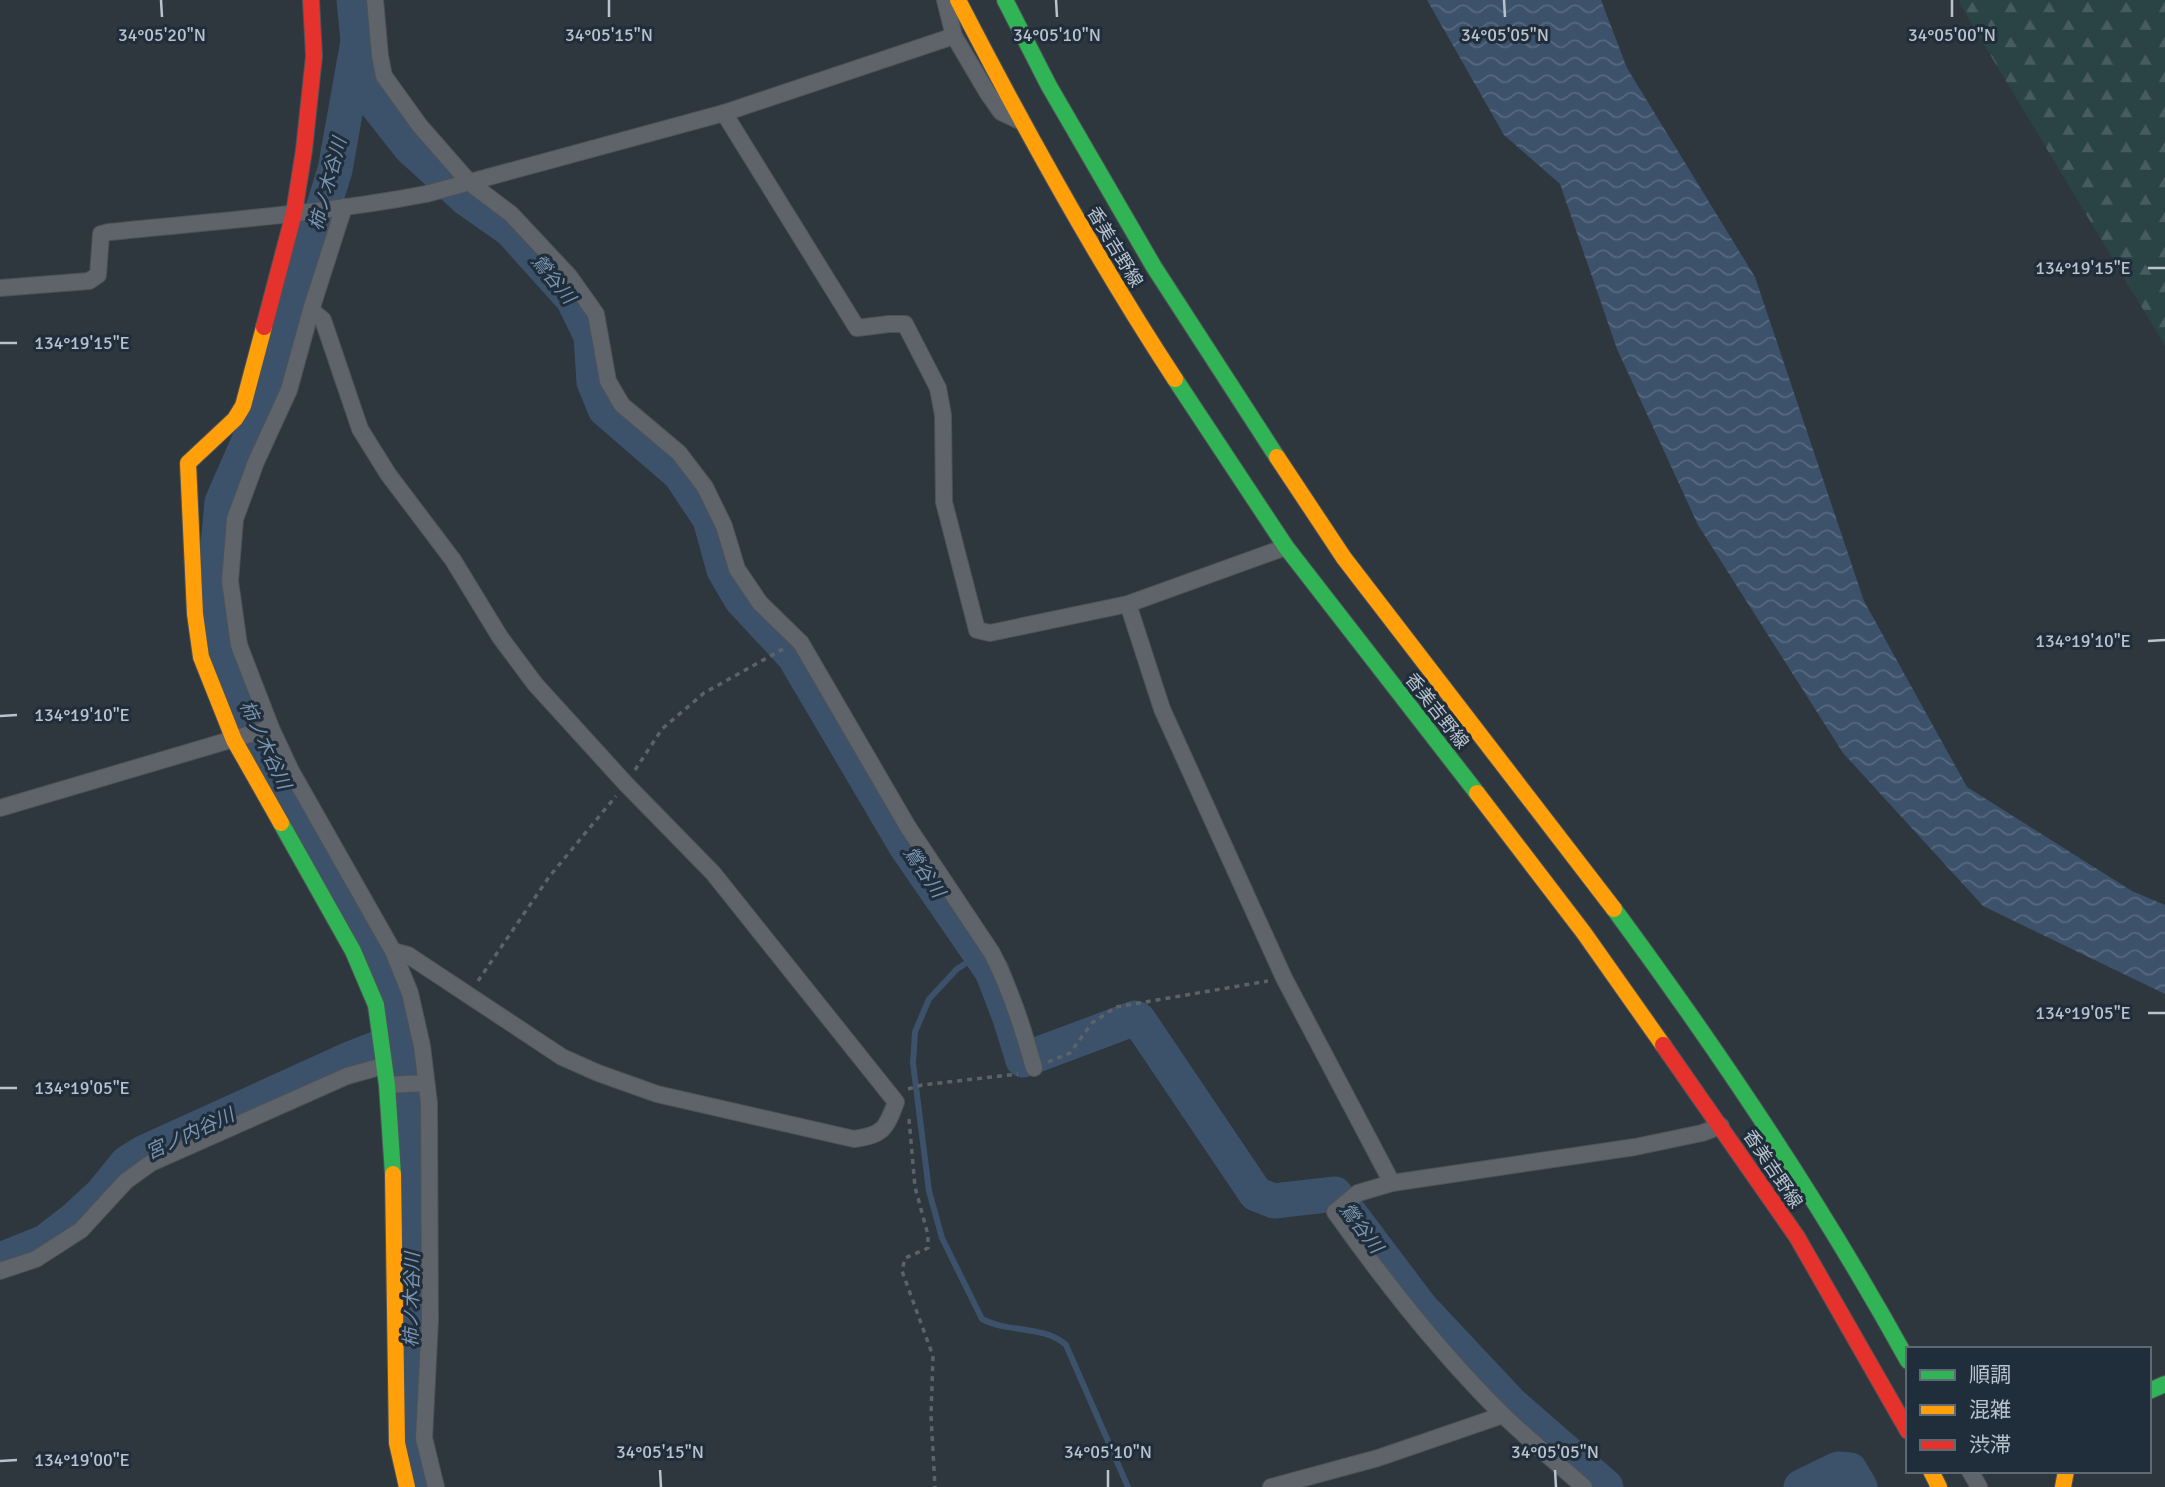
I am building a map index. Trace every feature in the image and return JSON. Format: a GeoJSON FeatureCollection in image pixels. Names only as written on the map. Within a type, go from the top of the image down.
{"type":"FeatureCollection","features":[{"type":"Feature","properties":{"kind":"street"},"geometry":{"type":"LineString","coordinates":[[311,0],[314,56],[294,213],[243,406],[235,419],[188,463],[195,614],[201,657],[237,739],[353,951],[376,1005],[382,1054],[391,1085],[397,1443],[407,1487]]}},
{"type":"Feature","properties":{"kind":"street"},"geometry":{"type":"LineString","coordinates":[[375,0],[384,76],[466,184],[511,214],[569,276],[596,314],[608,381],[622,405],[679,453],[705,488],[724,526],[737,569],[760,603],[801,643],[908,827],[992,953],[1021,1021],[1032,1060]]}},
{"type":"Feature","properties":{"kind":"street"},"geometry":{"type":"LineString","coordinates":[[945,0],[954,36],[986,92],[1001,112],[1020,121]]}},
{"type":"Feature","properties":{"kind":"street","name":"香美吉野線"},"geometry":{"type":"LineString","coordinates":[[958,0],[1020,121],[1091,246],[1286,547],[1584,933],[1721,1126],[1797,1237],[1906,1428]]}},
{"type":"Feature","properties":{"kind":"street"},"geometry":{"type":"LineString","coordinates":[[1005,0],[1049,86],[1154,267],[1287,472],[1345,558],[1602,893],[1694,1018],[1766,1124],[1906,1357]]}},
{"type":"Feature","properties":{"kind":"street"},"geometry":{"type":"LineString","coordinates":[[0,288],[89,281],[98,275],[101,234],[339,208],[426,194],[724,113],[954,36]]}},
{"type":"Feature","properties":{"kind":"street"},"geometry":{"type":"LineString","coordinates":[[724,113],[858,328],[905,324],[938,388],[943,415],[944,502],[977,629],[990,633],[1128,604],[1286,547]]}},
{"type":"Feature","properties":{"kind":"street"},"geometry":{"type":"LineString","coordinates":[[339,208],[289,390],[256,462],[235,519],[230,580],[239,645],[268,729],[393,951],[410,993],[422,1046],[422,1084],[429,1103],[430,1320],[424,1438],[436,1487]]}},
{"type":"Feature","properties":{"kind":"street"},"geometry":{"type":"LineString","coordinates":[[311,310],[323,320],[360,429],[388,474],[453,560],[500,637],[535,684],[626,784],[713,873],[896,1102],[887,1127],[871,1136],[853,1139],[657,1094],[562,1057],[408,955],[393,951]]}},
{"type":"Feature","properties":{"kind":"street"},"geometry":{"type":"LineString","coordinates":[[1128,604],[1162,709],[1284,978],[1392,1183]]}},
{"type":"Feature","properties":{"kind":"street"},"geometry":{"type":"LineString","coordinates":[[0,808],[268,729]]}},
{"type":"Feature","properties":{"kind":"street"},"geometry":{"type":"LineString","coordinates":[[0,1271],[36,1259],[81,1230],[126,1181],[151,1163],[347,1076],[382,1054]]}},
{"type":"Feature","properties":{"kind":"street"},"geometry":{"type":"LineString","coordinates":[[391,1085],[422,1084]]}},
{"type":"Feature","properties":{"kind":"street"},"geometry":{"type":"LineString","coordinates":[[1584,1487],[1503,1415],[1423,1330],[1335,1212],[1358,1193],[1392,1183],[1635,1147],[1702,1133],[1721,1126]]}},
{"type":"Feature","properties":{"kind":"street"},"geometry":{"type":"LineString","coordinates":[[1272,1487],[1378,1458],[1503,1415]]}},
{"type":"Feature","properties":{"kind":"path"},"geometry":{"type":"LineString","coordinates":[[470,994],[549,877],[626,784],[662,729],[704,693],[783,649]]}},
{"type":"Feature","properties":{"kind":"path"},"geometry":{"type":"LineString","coordinates":[[914,1087],[1019,1073],[1032,1060],[1070,1053],[1092,1023],[1115,1007],[1284,978]]}},
{"type":"Feature","properties":{"kind":"path"},"geometry":{"type":"LineString","coordinates":[[896,1102],[908,1115],[912,1131],[915,1186],[928,1236],[928,1248],[905,1258],[902,1271],[933,1356],[931,1416],[935,1487]]}},
{"type":"Feature","properties":{"kind":"green space"},"geometry":{"type":"Polygon","coordinates":[[[1959,0],[2165,0],[2165,346],[1961,6],[1959,0]]]}},
{"type":"Feature","properties":{"kind":"water"},"geometry":{"type":"Polygon","coordinates":[[[1427,0],[1601,0],[1627,68],[1755,277],[1864,601],[1967,787],[2132,891],[2165,905],[2165,994],[1983,906],[1843,753],[1698,525],[1617,349],[1560,184],[1504,135],[1427,0]]]}},
{"type":"Feature","properties":{"kind":"waterway","name":"柿ノ木谷川"},"geometry":{"type":"LineString","coordinates":[[354,0],[358,41],[335,170],[254,429],[222,502],[215,578],[226,659],[271,766],[343,887],[389,979],[401,1039],[410,1109],[414,1282],[408,1441],[415,1477]]}},
{"type":"Feature","properties":{"kind":"waterway","name":"鶯谷川"},"geometry":{"type":"LineString","coordinates":[[358,41],[373,100],[410,147],[467,199],[511,230],[573,299],[591,336],[594,382],[605,409],[680,474],[710,519],[724,570],[741,599],[794,656],[906,846],[992,971],[1023,1060],[1138,1019],[1256,1194],[1274,1201],[1335,1194],[1421,1308],[1511,1404],[1606,1487]]}},
{"type":"Feature","properties":{"kind":"waterway"},"geometry":{"type":"LineString","coordinates":[[980,954],[957,969],[929,999],[915,1032],[913,1063],[929,1191],[942,1238],[982,1319],[1047,1334],[1066,1345],[1128,1487]]}},
{"type":"Feature","properties":{"kind":"waterway","name":"宮ノ内谷川"},"geometry":{"type":"LineString","coordinates":[[0,1260],[45,1242],[101,1195],[127,1163],[143,1153],[352,1058],[401,1039]]}},
{"type":"Feature","properties":{"kind":"waterway","name":"鶯谷川"},"geometry":{"type":"LineString","coordinates":[[1801,1487],[1838,1469],[1850,1470],[1860,1487]]}},
{"type":"Feature","properties":{"kind":"traffic: fast"},"geometry":{"type":"LineString","coordinates":[[1005,0],[1049,86],[1154,267],[1277,457]]}},
{"type":"Feature","properties":{"kind":"traffic: fast"},"geometry":{"type":"LineString","coordinates":[[1175,379],[1286,547],[1477,793]]}},
{"type":"Feature","properties":{"kind":"traffic: fast"},"geometry":{"type":"LineString","coordinates":[[281,823],[353,951],[376,1005],[387,1085],[393,1174]]}},
{"type":"Feature","properties":{"kind":"traffic: fast"},"geometry":{"type":"LineString","coordinates":[[1614,909],[1769,1130],[1906,1357]]}},
{"type":"Feature","properties":{"kind":"traffic: fast"},"geometry":{"type":"LineString","coordinates":[[2151,1390],[2165,1384]]}},
{"type":"Feature","properties":{"kind":"traffic: slow"},"geometry":{"type":"LineString","coordinates":[[958,0],[1062,192],[1175,379]]}},
{"type":"Feature","properties":{"kind":"traffic: slow"},"geometry":{"type":"LineString","coordinates":[[264,327],[243,406],[235,419],[188,463],[195,614],[201,657],[234,740],[281,823]]}},
{"type":"Feature","properties":{"kind":"traffic: slow"},"geometry":{"type":"LineString","coordinates":[[1277,457],[1344,558],[1614,909]]}},
{"type":"Feature","properties":{"kind":"traffic: slow"},"geometry":{"type":"LineString","coordinates":[[1477,793],[1584,933],[1663,1045]]}},
{"type":"Feature","properties":{"kind":"traffic: slow"},"geometry":{"type":"LineString","coordinates":[[393,1174],[397,1443],[407,1487]]}},
{"type":"Feature","properties":{"kind":"traffic: slow"},"geometry":{"type":"LineString","coordinates":[[1932,1473],[1939,1487]]}},
{"type":"Feature","properties":{"kind":"traffic: slow"},"geometry":{"type":"LineString","coordinates":[[2063,1487],[2066,1473]]}},
{"type":"Feature","properties":{"kind":"traffic: jam"},"geometry":{"type":"LineString","coordinates":[[264,327],[294,213],[304,150],[314,56],[311,0]]}},
{"type":"Feature","properties":{"kind":"traffic: jam"},"geometry":{"type":"LineString","coordinates":[[1663,1045],[1797,1237],[1906,1428]]}}]}
